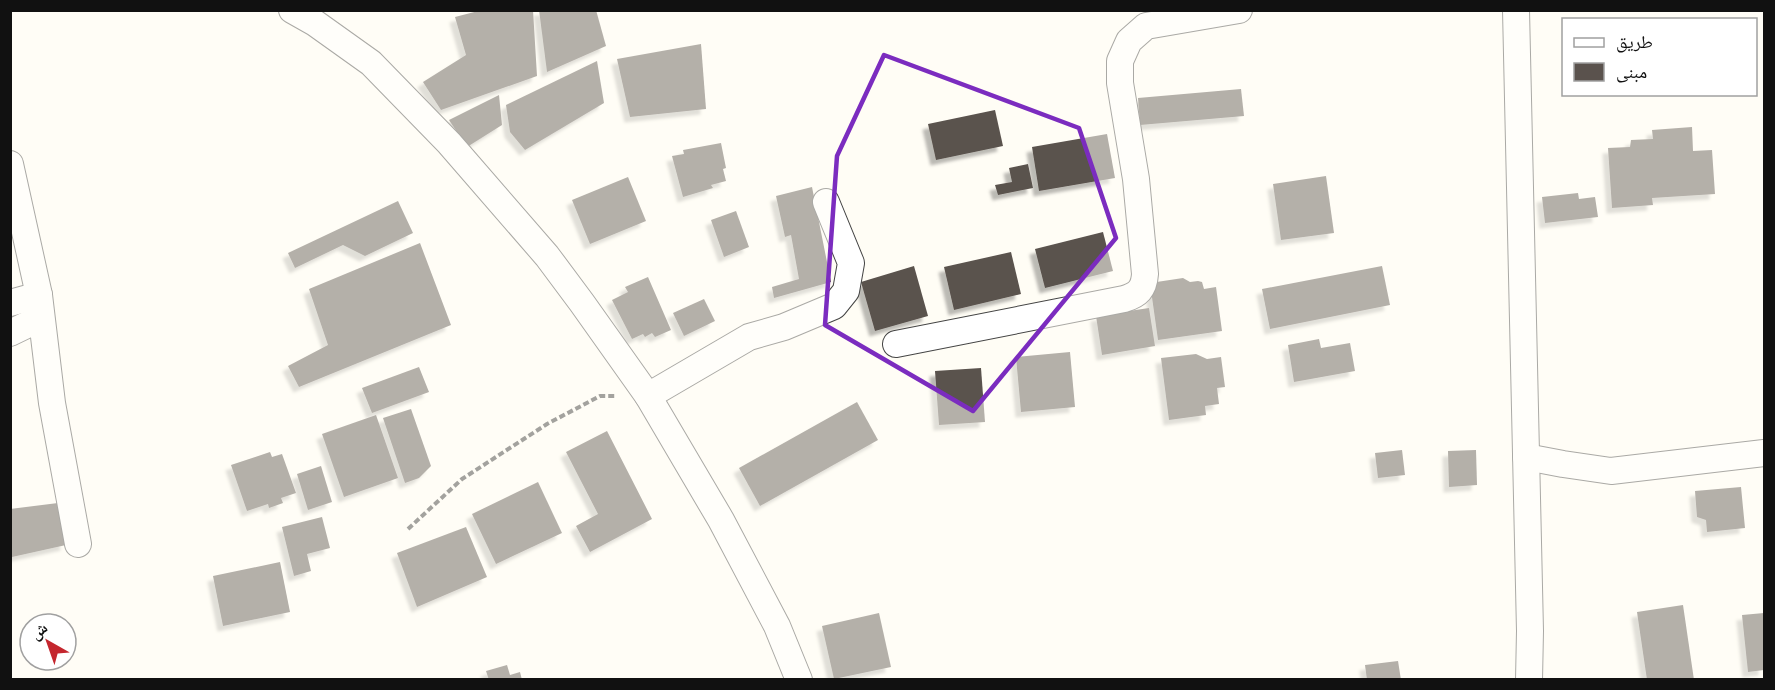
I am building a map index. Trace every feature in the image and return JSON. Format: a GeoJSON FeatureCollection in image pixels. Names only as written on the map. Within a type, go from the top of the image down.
{"type":"FeatureCollection","features":[{"type":"Feature","properties":{"kind":"street"},"geometry":{"type":"LineString","coordinates":[[292,10],[315,23],[371,63],[449,143],[547,256],[648,396],[727,530],[777,626],[799,680]]}},
{"type":"Feature","properties":{"kind":"street"},"geometry":{"type":"LineString","coordinates":[[896,344],[1136,295],[1143,288],[1145,274],[1136,179],[1120,83],[1120,61],[1129,41],[1146,26],[1239,10]]}},
{"type":"Feature","properties":{"kind":"street"},"geometry":{"type":"LineString","coordinates":[[1516,10],[1529,680]]}},
{"type":"Feature","properties":{"kind":"street"},"geometry":{"type":"LineString","coordinates":[[10,164],[40,307],[52,403],[78,543]]}},
{"type":"Feature","properties":{"kind":"street"},"geometry":{"type":"LineString","coordinates":[[648,396],[749,338],[784,327],[834,306],[846,291],[851,263],[826,202]]}},
{"type":"Feature","properties":{"kind":"street"},"geometry":{"type":"LineString","coordinates":[[10,303],[40,307]]}},
{"type":"Feature","properties":{"kind":"street"},"geometry":{"type":"LineString","coordinates":[[10,333],[40,307]]}},
{"type":"Feature","properties":{"kind":"street"},"geometry":{"type":"LineString","coordinates":[[1526,457],[1611,471],[1764,453]]}},
{"type":"Feature","properties":{"kind":"path"},"geometry":{"type":"LineString","coordinates":[[408,529],[462,479],[547,424],[600,396],[648,396]]}},
{"type":"Feature","properties":{"kind":"highlighted area"},"geometry":{"type":"Polygon","coordinates":[[[884,55],[1079,128],[1116,238],[973,411],[825,325],[837,156],[884,55]]]}},
{"type":"Feature","properties":{"kind":"building"},"geometry":{"type":"Polygon","coordinates":[[[482,10],[533,10],[537,76],[441,110],[423,82],[466,55],[455,17],[482,10]]]}},
{"type":"Feature","properties":{"kind":"building"},"geometry":{"type":"Polygon","coordinates":[[[539,10],[596,10],[606,46],[547,72],[539,10]]]}},
{"type":"Feature","properties":{"kind":"building"},"geometry":{"type":"Polygon","coordinates":[[[701,44],[706,109],[630,117],[617,59],[701,44]]]}},
{"type":"Feature","properties":{"kind":"building"},"geometry":{"type":"Polygon","coordinates":[[[597,61],[604,103],[525,150],[510,132],[506,105],[597,61]]]}},
{"type":"Feature","properties":{"kind":"building"},"geometry":{"type":"Polygon","coordinates":[[[1241,89],[1244,116],[1140,125],[1138,98],[1241,89]]]}},
{"type":"Feature","properties":{"kind":"building"},"geometry":{"type":"Polygon","coordinates":[[[499,95],[502,125],[467,147],[449,120],[499,95]]]}},
{"type":"Feature","properties":{"kind":"building"},"geometry":{"type":"Polygon","coordinates":[[[995,110],[1003,146],[936,160],[928,124],[995,110]]]}},
{"type":"Feature","properties":{"kind":"building"},"geometry":{"type":"Polygon","coordinates":[[[1692,127],[1693,151],[1712,150],[1715,194],[1652,198],[1653,205],[1612,208],[1608,148],[1630,147],[1631,140],[1653,139],[1652,130],[1692,127]]]}},
{"type":"Feature","properties":{"kind":"building"},"geometry":{"type":"Polygon","coordinates":[[[1107,134],[1115,178],[1039,191],[1032,147],[1107,134]]]}},
{"type":"Feature","properties":{"kind":"building"},"geometry":{"type":"Polygon","coordinates":[[[721,143],[726,181],[711,185],[713,188],[683,197],[672,156],[684,154],[683,150],[721,143]]]}},
{"type":"Feature","properties":{"kind":"building"},"geometry":{"type":"Polygon","coordinates":[[[1028,164],[1033,188],[998,195],[995,185],[1012,182],[1009,168],[1028,164]]]}},
{"type":"Feature","properties":{"kind":"building"},"geometry":{"type":"Polygon","coordinates":[[[1326,176],[1334,233],[1281,240],[1273,184],[1326,176]]]}},
{"type":"Feature","properties":{"kind":"building"},"geometry":{"type":"Polygon","coordinates":[[[628,177],[646,221],[590,244],[572,200],[628,177]]]}},
{"type":"Feature","properties":{"kind":"building"},"geometry":{"type":"Polygon","coordinates":[[[812,187],[831,282],[774,298],[772,287],[799,279],[791,235],[785,237],[776,196],[812,187]]]}},
{"type":"Feature","properties":{"kind":"building"},"geometry":{"type":"Polygon","coordinates":[[[1578,193],[1579,199],[1595,197],[1598,217],[1545,223],[1542,197],[1578,193]]]}},
{"type":"Feature","properties":{"kind":"building"},"geometry":{"type":"Polygon","coordinates":[[[398,201],[413,233],[365,256],[343,245],[295,268],[288,253],[398,201]]]}},
{"type":"Feature","properties":{"kind":"building"},"geometry":{"type":"Polygon","coordinates":[[[736,211],[749,247],[724,257],[711,220],[736,211]]]}},
{"type":"Feature","properties":{"kind":"building"},"geometry":{"type":"Polygon","coordinates":[[[1103,232],[1113,271],[1045,288],[1035,249],[1103,232]]]}},
{"type":"Feature","properties":{"kind":"building"},"geometry":{"type":"Polygon","coordinates":[[[420,243],[451,325],[299,387],[288,366],[328,345],[309,289],[420,243]]]}},
{"type":"Feature","properties":{"kind":"building"},"geometry":{"type":"Polygon","coordinates":[[[1011,252],[1021,294],[954,310],[944,267],[1011,252]]]}},
{"type":"Feature","properties":{"kind":"building"},"geometry":{"type":"Polygon","coordinates":[[[914,266],[928,316],[875,331],[861,282],[914,266]]]}},
{"type":"Feature","properties":{"kind":"building"},"geometry":{"type":"Polygon","coordinates":[[[1382,266],[1390,305],[1270,329],[1262,289],[1382,266]]]}},
{"type":"Feature","properties":{"kind":"building"},"geometry":{"type":"Polygon","coordinates":[[[648,277],[671,330],[655,337],[652,333],[645,337],[643,334],[632,339],[612,300],[628,292],[625,287],[648,277]]]}},
{"type":"Feature","properties":{"kind":"building"},"geometry":{"type":"Polygon","coordinates":[[[1183,278],[1190,282],[1202,282],[1204,289],[1216,287],[1222,331],[1158,340],[1150,283],[1183,278]]]}},
{"type":"Feature","properties":{"kind":"building"},"geometry":{"type":"Polygon","coordinates":[[[704,299],[715,321],[684,336],[673,313],[704,299]]]}},
{"type":"Feature","properties":{"kind":"building"},"geometry":{"type":"Polygon","coordinates":[[[1149,308],[1155,346],[1102,355],[1096,316],[1149,308]]]}},
{"type":"Feature","properties":{"kind":"building"},"geometry":{"type":"Polygon","coordinates":[[[1319,339],[1321,348],[1350,343],[1355,371],[1294,382],[1288,345],[1319,339]]]}},
{"type":"Feature","properties":{"kind":"building"},"geometry":{"type":"Polygon","coordinates":[[[1070,352],[1075,407],[1021,412],[1016,357],[1070,352]]]}},
{"type":"Feature","properties":{"kind":"building"},"geometry":{"type":"Polygon","coordinates":[[[1196,354],[1207,359],[1221,357],[1225,387],[1217,388],[1219,404],[1205,406],[1206,415],[1169,420],[1161,358],[1196,354]]]}},
{"type":"Feature","properties":{"kind":"building"},"geometry":{"type":"Polygon","coordinates":[[[419,367],[429,392],[372,413],[362,388],[419,367]]]}},
{"type":"Feature","properties":{"kind":"building"},"geometry":{"type":"Polygon","coordinates":[[[981,368],[985,422],[939,425],[935,371],[981,368]]]}},
{"type":"Feature","properties":{"kind":"building"},"geometry":{"type":"Polygon","coordinates":[[[857,402],[878,440],[760,506],[739,468],[857,402]]]}},
{"type":"Feature","properties":{"kind":"building"},"geometry":{"type":"Polygon","coordinates":[[[411,409],[431,466],[419,478],[405,483],[383,418],[411,409]]]}},
{"type":"Feature","properties":{"kind":"building"},"geometry":{"type":"Polygon","coordinates":[[[376,415],[398,478],[344,497],[322,434],[376,415]]]}},
{"type":"Feature","properties":{"kind":"building"},"geometry":{"type":"Polygon","coordinates":[[[607,431],[652,519],[590,552],[576,526],[598,514],[566,452],[607,431]]]}},
{"type":"Feature","properties":{"kind":"building"},"geometry":{"type":"Polygon","coordinates":[[[1402,450],[1405,475],[1378,478],[1375,453],[1402,450]]]}},
{"type":"Feature","properties":{"kind":"building"},"geometry":{"type":"Polygon","coordinates":[[[1476,450],[1477,485],[1449,487],[1448,451],[1476,450]]]}},
{"type":"Feature","properties":{"kind":"building"},"geometry":{"type":"Polygon","coordinates":[[[270,452],[272,457],[282,454],[296,493],[281,498],[283,503],[269,508],[268,504],[247,511],[231,465],[270,452]]]}},
{"type":"Feature","properties":{"kind":"building"},"geometry":{"type":"Polygon","coordinates":[[[321,466],[332,502],[308,510],[297,474],[321,466]]]}},
{"type":"Feature","properties":{"kind":"building"},"geometry":{"type":"Polygon","coordinates":[[[538,482],[562,533],[496,564],[472,514],[538,482]]]}},
{"type":"Feature","properties":{"kind":"building"},"geometry":{"type":"Polygon","coordinates":[[[1741,487],[1745,528],[1707,532],[1706,520],[1697,517],[1695,491],[1741,487]]]}},
{"type":"Feature","properties":{"kind":"building"},"geometry":{"type":"Polygon","coordinates":[[[58,503],[66,545],[12,557],[10,509],[58,503]]]}},
{"type":"Feature","properties":{"kind":"building"},"geometry":{"type":"Polygon","coordinates":[[[322,517],[330,548],[307,554],[311,571],[294,576],[282,527],[322,517]]]}},
{"type":"Feature","properties":{"kind":"building"},"geometry":{"type":"Polygon","coordinates":[[[466,527],[487,577],[417,607],[397,553],[466,527]]]}},
{"type":"Feature","properties":{"kind":"building"},"geometry":{"type":"Polygon","coordinates":[[[280,562],[290,612],[223,626],[213,576],[280,562]]]}},
{"type":"Feature","properties":{"kind":"building"},"geometry":{"type":"Polygon","coordinates":[[[1683,605],[1694,680],[1647,680],[1637,612],[1683,605]]]}},
{"type":"Feature","properties":{"kind":"building"},"geometry":{"type":"Polygon","coordinates":[[[879,613],[891,667],[834,679],[822,626],[879,613]]]}},
{"type":"Feature","properties":{"kind":"building"},"geometry":{"type":"Polygon","coordinates":[[[1764,613],[1764,670],[1748,672],[1742,615],[1764,613]]]}},
{"type":"Feature","properties":{"kind":"building"},"geometry":{"type":"Polygon","coordinates":[[[1398,661],[1401,680],[1367,680],[1365,665],[1398,661]]]}},
{"type":"Feature","properties":{"kind":"building"},"geometry":{"type":"Polygon","coordinates":[[[507,665],[510,675],[520,672],[522,680],[489,680],[486,671],[507,665]]]}}]}
